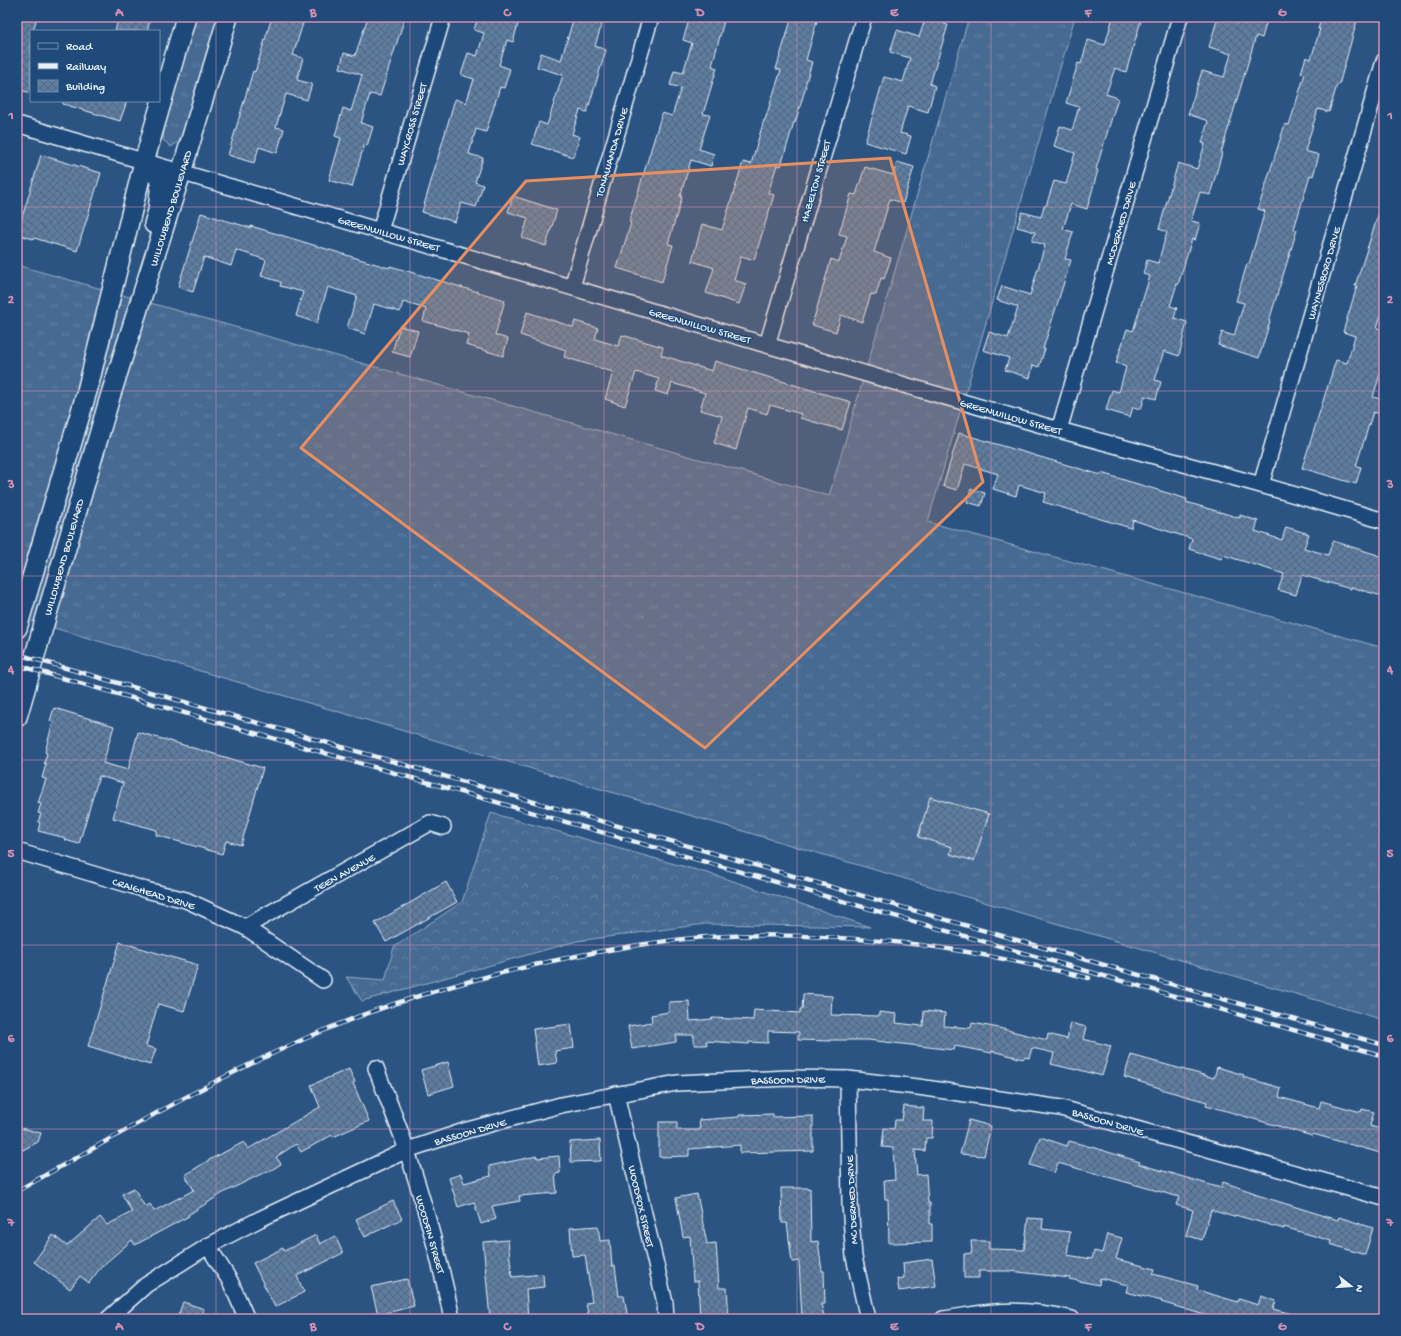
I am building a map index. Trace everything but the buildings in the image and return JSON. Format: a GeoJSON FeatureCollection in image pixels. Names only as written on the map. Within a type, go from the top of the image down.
{"type":"FeatureCollection","features":[{"type":"Feature","properties":{"kind":"main road"},"geometry":{"type":"LineString","coordinates":[[17,628],[87,391],[144,162],[186,17]]}},
{"type":"Feature","properties":{"kind":"main road","name":"WILLOWBEND BOULEVARD"},"geometry":{"type":"LineString","coordinates":[[17,717],[110,397],[181,173],[228,17]]}},
{"type":"Feature","properties":{"kind":"main road"},"geometry":{"type":"LineString","coordinates":[[144,162],[161,180],[158,210],[149,245],[148,278]]}},
{"type":"Feature","properties":{"kind":"main road"},"geometry":{"type":"LineString","coordinates":[[87,391],[110,397]]}},
{"type":"Feature","properties":{"kind":"street","name":"WAYCROSS STREET"},"geometry":{"type":"LineString","coordinates":[[380,231],[442,17]]}},
{"type":"Feature","properties":{"kind":"street","name":"TONAWANDA DRIVE"},"geometry":{"type":"LineString","coordinates":[[572,287],[651,17]]}},
{"type":"Feature","properties":{"kind":"street","name":"HAZELTON STREET"},"geometry":{"type":"LineString","coordinates":[[768,345],[864,17]]}},
{"type":"Feature","properties":{"kind":"street","name":"MCDERMED DRIVE"},"geometry":{"type":"LineString","coordinates":[[1059,430],[1180,17]]}},
{"type":"Feature","properties":{"kind":"street","name":"WAYNESBORO DRIVE"},"geometry":{"type":"LineString","coordinates":[[1261,485],[1384,60]]}},
{"type":"Feature","properties":{"kind":"street","name":"GREENWILLOW STREET"},"geometry":{"type":"LineString","coordinates":[[17,124],[1059,430],[1261,485],[1384,521]]}},
{"type":"Feature","properties":{"kind":"street","name":"TEEN AVENUE"},"geometry":{"type":"LineString","coordinates":[[245,927],[430,823],[443,826]]}},
{"type":"Feature","properties":{"kind":"street","name":"CRAIGHEAD DRIVE"},"geometry":{"type":"LineString","coordinates":[[17,851],[146,890],[186,900],[245,927],[323,980]]}},
{"type":"Feature","properties":{"kind":"street"},"geometry":{"type":"LineString","coordinates":[[376,1068],[407,1150]]}},
{"type":"Feature","properties":{"kind":"street","name":"BASSOON DRIVE"},"geometry":{"type":"LineString","coordinates":[[108,1319],[146,1285],[208,1246],[274,1212],[407,1150],[464,1132],[561,1105],[678,1084],[788,1078],[848,1079],[918,1086],[1061,1108],[1384,1198]]}},
{"type":"Feature","properties":{"kind":"street","name":"MC DERMED DRIVE"},"geometry":{"type":"LineString","coordinates":[[848,1079],[850,1204],[854,1257],[868,1319]]}},
{"type":"Feature","properties":{"kind":"street","name":"WOODFOX STREET"},"geometry":{"type":"LineString","coordinates":[[616,1094],[665,1303],[666,1319]]}},
{"type":"Feature","properties":{"kind":"street","name":"WOODFIN STREET"},"geometry":{"type":"LineString","coordinates":[[407,1150],[437,1252],[452,1319]]}},
{"type":"Feature","properties":{"kind":"street"},"geometry":{"type":"LineString","coordinates":[[208,1246],[230,1281],[247,1319]]}},
{"type":"Feature","properties":{"kind":"street"},"geometry":{"type":"LineString","coordinates":[[943,1319],[995,1312],[1028,1312],[1061,1316],[1072,1319]]}},
{"type":"Feature","properties":{"kind":"highlighted area"},"geometry":{"type":"Polygon","coordinates":[[[890,158],[983,482],[705,748],[301,448],[526,181],[890,158]]]}},
{"type":"Feature","properties":{"kind":"green space"},"geometry":{"type":"Polygon","coordinates":[[[195,17],[221,17],[183,139],[171,147],[163,140],[166,114],[195,17]]]}},
{"type":"Feature","properties":{"kind":"green space"},"geometry":{"type":"Polygon","coordinates":[[[969,17],[1075,17],[928,522],[1384,648],[1384,1020],[17,617],[17,265],[829,496],[969,17]]]}},
{"type":"Feature","properties":{"kind":"green space"},"geometry":{"type":"Polygon","coordinates":[[[491,813],[718,876],[870,927],[705,924],[577,941],[362,1001],[346,977],[385,980],[394,947],[462,902],[491,813]]]}},
{"type":"Feature","properties":{"kind":"railway"},"geometry":{"type":"LineString","coordinates":[[17,654],[1384,1045]]}},
{"type":"Feature","properties":{"kind":"railway"},"geometry":{"type":"LineString","coordinates":[[17,665],[1384,1056]]}},
{"type":"Feature","properties":{"kind":"railway"},"geometry":{"type":"LineString","coordinates":[[17,1191],[203,1088],[279,1050],[318,1033],[385,1007],[454,985],[569,957],[638,945],[710,937],[763,935],[842,938],[943,948],[1089,978]]}}]}
